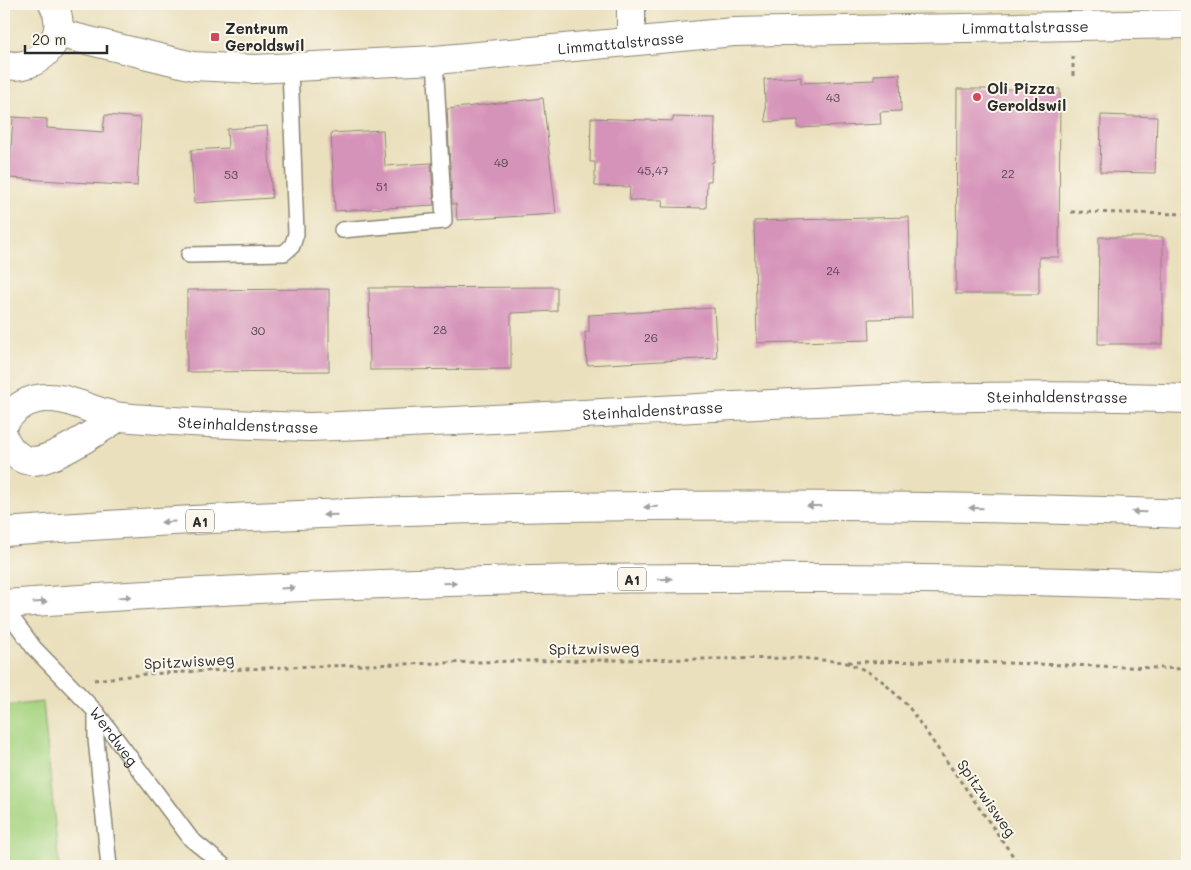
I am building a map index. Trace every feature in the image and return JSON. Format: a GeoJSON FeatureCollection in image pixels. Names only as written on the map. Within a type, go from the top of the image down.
{"type":"FeatureCollection","features":[{"type":"Feature","properties":{"kind":"main road"},"geometry":{"type":"LineString","coordinates":[[4,64],[20,66],[44,56],[52,46],[57,34],[58,21],[53,4]]}},
{"type":"Feature","properties":{"kind":"main road"},"geometry":{"type":"LineString","coordinates":[[630,41],[631,4]]}},
{"type":"Feature","properties":{"kind":"main road","name":"Limmattalstrasse"},"geometry":{"type":"LineString","coordinates":[[57,34],[193,66],[254,69],[436,60],[744,32],[1187,24]]}},
{"type":"Feature","properties":{"kind":"main road","name":"Steinhaldenstrasse"},"geometry":{"type":"LineString","coordinates":[[4,423],[20,405],[37,399],[58,398],[119,417],[309,427],[917,396],[1066,396],[1187,399]]}},
{"type":"Feature","properties":{"kind":"main road"},"geometry":{"type":"LineString","coordinates":[[4,439],[9,450],[20,458],[34,461],[57,453],[93,434],[119,417]]}},
{"type":"Feature","properties":{"kind":"main road","name":"A1"},"geometry":{"type":"LineString","coordinates":[[13,532],[295,516],[605,508],[852,506],[1187,514]]}},
{"type":"Feature","properties":{"kind":"main road","name":"A1"},"geometry":{"type":"LineString","coordinates":[[4,605],[77,599],[307,587],[614,580],[853,579],[1187,586]]}},
{"type":"Feature","properties":{"kind":"lane"},"geometry":{"type":"LineString","coordinates":[[342,230],[444,221],[436,60]]}},
{"type":"Feature","properties":{"kind":"lane"},"geometry":{"type":"LineString","coordinates":[[189,255],[284,253],[292,246],[296,234],[290,67]]}},
{"type":"Feature","properties":{"kind":"lane","name":"Werdweg"},"geometry":{"type":"LineString","coordinates":[[4,605],[34,648],[96,712],[190,839],[224,866]]}},
{"type":"Feature","properties":{"kind":"lane"},"geometry":{"type":"LineString","coordinates":[[96,712],[96,739],[108,866]]}},
{"type":"Feature","properties":{"kind":"path"},"geometry":{"type":"LineString","coordinates":[[1073,45],[1073,76]]}},
{"type":"Feature","properties":{"kind":"path"},"geometry":{"type":"LineString","coordinates":[[1071,212],[1187,214]]}},
{"type":"Feature","properties":{"kind":"path","name":"Spitzwisweg"},"geometry":{"type":"LineString","coordinates":[[72,688],[107,678],[286,667],[707,658],[801,658],[844,662],[865,670],[882,681],[908,706],[1020,866]]}},
{"type":"Feature","properties":{"kind":"path"},"geometry":{"type":"LineString","coordinates":[[844,662],[945,661],[1187,669]]}},
{"type":"Feature","properties":{"kind":"green space"},"geometry":{"type":"Polygon","coordinates":[[[43,702],[59,866],[4,866],[4,706],[43,702]]]}},
{"type":"Feature","properties":{"kind":"building"},"geometry":{"type":"Polygon","coordinates":[[[900,74],[901,111],[880,112],[881,124],[798,128],[798,120],[766,122],[764,79],[801,77],[801,83],[874,80],[874,75],[900,74]]]}},
{"type":"Feature","properties":{"kind":"building"},"geometry":{"type":"Polygon","coordinates":[[[957,89],[1060,89],[1059,257],[1039,257],[1039,294],[956,294],[957,89]]]}},
{"type":"Feature","properties":{"kind":"building"},"geometry":{"type":"Polygon","coordinates":[[[543,98],[556,214],[457,220],[456,204],[452,204],[447,109],[543,98]]]}},
{"type":"Feature","properties":{"kind":"building"},"geometry":{"type":"Polygon","coordinates":[[[105,115],[141,118],[137,186],[9,178],[13,117],[47,119],[47,128],[103,132],[105,115]]]}},
{"type":"Feature","properties":{"kind":"building"},"geometry":{"type":"Polygon","coordinates":[[[1101,115],[1157,117],[1155,173],[1100,172],[1101,115]]]}},
{"type":"Feature","properties":{"kind":"building"},"geometry":{"type":"Polygon","coordinates":[[[673,117],[715,118],[714,162],[712,162],[711,181],[707,181],[706,208],[662,207],[663,200],[629,200],[630,187],[595,186],[595,162],[590,162],[591,118],[673,121],[673,117]]]}},
{"type":"Feature","properties":{"kind":"building"},"geometry":{"type":"Polygon","coordinates":[[[267,126],[272,198],[194,203],[191,150],[228,148],[227,129],[267,126]]]}},
{"type":"Feature","properties":{"kind":"building"},"geometry":{"type":"Polygon","coordinates":[[[383,130],[385,166],[431,163],[434,205],[335,211],[331,133],[383,130]]]}},
{"type":"Feature","properties":{"kind":"building"},"geometry":{"type":"Polygon","coordinates":[[[909,217],[912,318],[869,319],[870,340],[757,343],[754,221],[909,217]]]}},
{"type":"Feature","properties":{"kind":"building"},"geometry":{"type":"Polygon","coordinates":[[[1099,237],[1163,237],[1163,344],[1098,344],[1099,237]]]}},
{"type":"Feature","properties":{"kind":"building"},"geometry":{"type":"Polygon","coordinates":[[[557,287],[557,311],[511,313],[511,369],[370,370],[369,288],[557,287]]]}},
{"type":"Feature","properties":{"kind":"building"},"geometry":{"type":"Polygon","coordinates":[[[329,289],[329,371],[187,372],[187,290],[329,289]]]}},
{"type":"Feature","properties":{"kind":"building"},"geometry":{"type":"Polygon","coordinates":[[[714,308],[717,358],[587,365],[585,332],[589,332],[589,315],[714,308]]]}},
{"type":"Feature","properties":{"kind":"place","name":"Zentrum Geroldswil"},"geometry":{"type":"Point","coordinates":[215,37]}},
{"type":"Feature","properties":{"kind":"place","name":"Oli Pizza Geroldswil"},"geometry":{"type":"Point","coordinates":[977,97]}}]}
